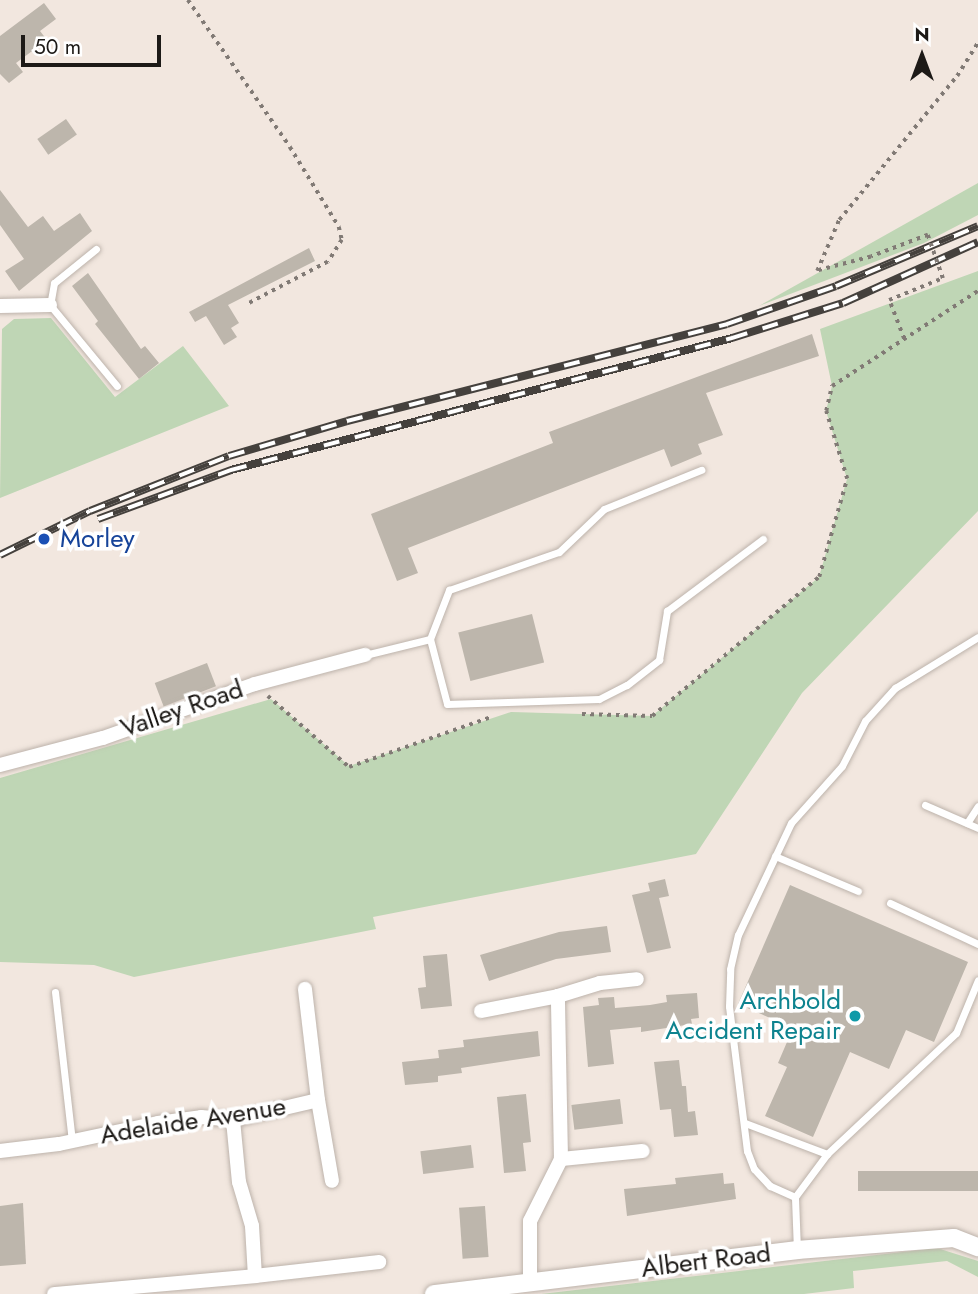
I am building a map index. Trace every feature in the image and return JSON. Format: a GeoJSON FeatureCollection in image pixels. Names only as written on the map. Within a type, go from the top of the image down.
{"type":"FeatureCollection","features":[{"type":"Feature","properties":{"kind":"street"},"geometry":{"type":"LineString","coordinates":[[0,306],[50,305]]}},
{"type":"Feature","properties":{"kind":"street","name":"Valley Road"},"geometry":{"type":"LineString","coordinates":[[0,765],[103,738],[255,684],[365,655]]}},
{"type":"Feature","properties":{"kind":"street"},"geometry":{"type":"LineString","coordinates":[[481,1011],[558,996],[600,983],[637,979]]}},
{"type":"Feature","properties":{"kind":"street","name":"Adelaide Avenue"},"geometry":{"type":"LineString","coordinates":[[0,1151],[72,1141],[201,1117],[233,1119],[318,1100],[305,989]]}},
{"type":"Feature","properties":{"kind":"street"},"geometry":{"type":"LineString","coordinates":[[530,1282],[530,1221],[561,1159],[558,996]]}},
{"type":"Feature","properties":{"kind":"street"},"geometry":{"type":"LineString","coordinates":[[318,1100],[332,1181]]}},
{"type":"Feature","properties":{"kind":"street"},"geometry":{"type":"LineString","coordinates":[[233,1119],[239,1182],[252,1226],[255,1276]]}},
{"type":"Feature","properties":{"kind":"street"},"geometry":{"type":"LineString","coordinates":[[561,1159],[643,1151]]}},
{"type":"Feature","properties":{"kind":"street","name":"Albert Road"},"geometry":{"type":"LineString","coordinates":[[434,1294],[797,1250],[954,1238],[978,1247]]}},
{"type":"Feature","properties":{"kind":"street"},"geometry":{"type":"LineString","coordinates":[[54,1294],[379,1262]]}},
{"type":"Feature","properties":{"kind":"lane"},"geometry":{"type":"LineString","coordinates":[[96,249],[54,283],[50,305],[117,386]]}},
{"type":"Feature","properties":{"kind":"lane"},"geometry":{"type":"LineString","coordinates":[[701,470],[604,509],[559,552],[449,590],[430,639],[447,705],[599,699],[627,685],[659,660],[667,611],[763,539]]}},
{"type":"Feature","properties":{"kind":"lane"},"geometry":{"type":"LineString","coordinates":[[795,1197],[770,1186],[754,1169],[729,1006],[730,969],[738,935],[791,823],[842,766],[865,721],[895,688],[978,637]]}},
{"type":"Feature","properties":{"kind":"lane"},"geometry":{"type":"LineString","coordinates":[[365,655],[430,639]]}},
{"type":"Feature","properties":{"kind":"lane"},"geometry":{"type":"LineString","coordinates":[[925,805],[978,828]]}},
{"type":"Feature","properties":{"kind":"lane"},"geometry":{"type":"LineString","coordinates":[[967,823],[978,806]]}},
{"type":"Feature","properties":{"kind":"lane"},"geometry":{"type":"LineString","coordinates":[[775,856],[858,891]]}},
{"type":"Feature","properties":{"kind":"lane"},"geometry":{"type":"LineString","coordinates":[[890,903],[978,944]]}},
{"type":"Feature","properties":{"kind":"lane"},"geometry":{"type":"LineString","coordinates":[[797,1250],[795,1197],[827,1154],[956,1032],[978,980]]}},
{"type":"Feature","properties":{"kind":"lane"},"geometry":{"type":"LineString","coordinates":[[55,992],[72,1141]]}},
{"type":"Feature","properties":{"kind":"lane"},"geometry":{"type":"LineString","coordinates":[[745,1123],[827,1154]]}},
{"type":"Feature","properties":{"kind":"path"},"geometry":{"type":"LineString","coordinates":[[188,0],[290,147],[339,227],[342,240],[328,262],[246,305]]}},
{"type":"Feature","properties":{"kind":"path"},"geometry":{"type":"LineString","coordinates":[[904,339],[889,300],[943,278],[928,235],[871,257],[817,271],[839,220],[957,76],[978,43]]}},
{"type":"Feature","properties":{"kind":"path"},"geometry":{"type":"LineString","coordinates":[[575,714],[652,716],[819,577],[847,479],[826,411],[832,386],[978,292]]}},
{"type":"Feature","properties":{"kind":"path"},"geometry":{"type":"LineString","coordinates":[[255,684],[349,766],[500,715]]}},
{"type":"Feature","properties":{"kind":"green space"},"geometry":{"type":"Polygon","coordinates":[[[978,183],[978,215],[924,243],[759,306],[978,183]]]}},
{"type":"Feature","properties":{"kind":"green space"},"geometry":{"type":"Polygon","coordinates":[[[978,271],[978,511],[802,693],[696,854],[373,917],[376,929],[134,977],[94,965],[0,962],[0,778],[271,699],[349,766],[511,712],[652,716],[819,577],[847,479],[826,411],[832,386],[820,329],[978,271]]]}},
{"type":"Feature","properties":{"kind":"green space"},"geometry":{"type":"Polygon","coordinates":[[[51,318],[115,397],[183,346],[229,406],[0,498],[2,329],[14,319],[51,318]]]}},
{"type":"Feature","properties":{"kind":"green space"},"geometry":{"type":"Polygon","coordinates":[[[937,1248],[978,1261],[978,1277],[947,1261],[853,1271],[854,1288],[804,1294],[541,1294],[937,1248]]]}},
{"type":"Feature","properties":{"kind":"building"},"geometry":{"type":"Polygon","coordinates":[[[44,3],[56,19],[40,31],[47,40],[16,63],[23,72],[9,83],[0,74],[0,36],[44,3]]]}},
{"type":"Feature","properties":{"kind":"building"},"geometry":{"type":"Polygon","coordinates":[[[66,119],[77,135],[48,155],[37,139],[66,119]]]}},
{"type":"Feature","properties":{"kind":"building"},"geometry":{"type":"Polygon","coordinates":[[[0,190],[28,227],[43,216],[54,231],[80,213],[92,231],[19,291],[5,271],[24,259],[0,225],[0,190]]]}},
{"type":"Feature","properties":{"kind":"building"},"geometry":{"type":"Polygon","coordinates":[[[309,248],[315,261],[228,305],[239,323],[231,328],[237,337],[224,345],[206,316],[195,322],[189,312],[309,248]]]}},
{"type":"Feature","properties":{"kind":"building"},"geometry":{"type":"Polygon","coordinates":[[[88,273],[141,349],[145,346],[159,363],[139,379],[95,324],[98,321],[72,286],[88,273]]]}},
{"type":"Feature","properties":{"kind":"building"},"geometry":{"type":"Polygon","coordinates":[[[812,334],[819,356],[706,393],[723,435],[698,444],[702,454],[671,467],[664,449],[408,548],[418,573],[397,581],[371,514],[553,443],[549,432],[812,334]]]}},
{"type":"Feature","properties":{"kind":"building"},"geometry":{"type":"Polygon","coordinates":[[[532,614],[544,663],[470,681],[458,632],[532,614]]]}},
{"type":"Feature","properties":{"kind":"building"},"geometry":{"type":"Polygon","coordinates":[[[207,663],[216,686],[164,706],[155,683],[207,663]]]}},
{"type":"Feature","properties":{"kind":"building"},"geometry":{"type":"Polygon","coordinates":[[[665,879],[669,896],[659,898],[671,948],[647,953],[632,895],[650,891],[648,883],[665,879]]]}},
{"type":"Feature","properties":{"kind":"building","name":"Archbold Accident Repair"},"geometry":{"type":"Polygon","coordinates":[[[790,885],[968,962],[934,1042],[906,1030],[889,1069],[850,1052],[813,1137],[765,1116],[787,1067],[778,1063],[793,1028],[738,1004],[790,885]]]}},
{"type":"Feature","properties":{"kind":"building"},"geometry":{"type":"Polygon","coordinates":[[[607,926],[611,952],[556,959],[489,981],[480,955],[559,932],[607,926]]]}},
{"type":"Feature","properties":{"kind":"building"},"geometry":{"type":"Polygon","coordinates":[[[447,954],[452,1006],[421,1009],[418,988],[426,987],[423,956],[447,954]]]}},
{"type":"Feature","properties":{"kind":"building"},"geometry":{"type":"Polygon","coordinates":[[[697,993],[699,1018],[691,1019],[692,1024],[641,1032],[641,1027],[610,1030],[614,1064],[588,1067],[583,1007],[599,1005],[598,998],[614,997],[615,1008],[667,1002],[666,995],[697,993]]]}},
{"type":"Feature","properties":{"kind":"building"},"geometry":{"type":"Polygon","coordinates":[[[538,1031],[540,1056],[461,1068],[462,1073],[438,1076],[438,1082],[405,1085],[402,1062],[439,1058],[438,1050],[464,1047],[463,1040],[538,1031]]]}},
{"type":"Feature","properties":{"kind":"building"},"geometry":{"type":"Polygon","coordinates":[[[679,1060],[682,1086],[686,1086],[688,1112],[695,1111],[698,1135],[674,1137],[671,1109],[660,1110],[654,1062],[679,1060]]]}},
{"type":"Feature","properties":{"kind":"building"},"geometry":{"type":"Polygon","coordinates":[[[526,1094],[531,1142],[523,1143],[526,1171],[504,1173],[497,1097],[526,1094]]]}},
{"type":"Feature","properties":{"kind":"building"},"geometry":{"type":"Polygon","coordinates":[[[620,1099],[623,1124],[574,1130],[571,1105],[620,1099]]]}},
{"type":"Feature","properties":{"kind":"building"},"geometry":{"type":"Polygon","coordinates":[[[471,1145],[474,1168],[423,1174],[420,1151],[471,1145]]]}},
{"type":"Feature","properties":{"kind":"building"},"geometry":{"type":"Polygon","coordinates":[[[858,1171],[978,1171],[978,1191],[858,1191],[858,1171]]]}},
{"type":"Feature","properties":{"kind":"building"},"geometry":{"type":"Polygon","coordinates":[[[723,1173],[724,1184],[734,1183],[736,1199],[627,1216],[624,1189],[676,1184],[675,1178],[723,1173]]]}},
{"type":"Feature","properties":{"kind":"building"},"geometry":{"type":"Polygon","coordinates":[[[23,1203],[26,1264],[0,1266],[0,1206],[23,1203]]]}},
{"type":"Feature","properties":{"kind":"building"},"geometry":{"type":"Polygon","coordinates":[[[485,1206],[489,1257],[463,1259],[459,1208],[485,1206]]]}},
{"type":"Feature","properties":{"kind":"railway"},"geometry":{"type":"LineString","coordinates":[[0,555],[90,511],[229,456],[347,421],[727,324],[836,286],[978,226]]}},
{"type":"Feature","properties":{"kind":"railway"},"geometry":{"type":"LineString","coordinates":[[98,519],[231,470],[732,338],[843,303],[978,242]]}},
{"type":"Feature","properties":{"kind":"place","name":"Morley"},"geometry":{"type":"Point","coordinates":[44,539]}},
{"type":"Feature","properties":{"kind":"place","name":"Archbold Accident Repair"},"geometry":{"type":"Point","coordinates":[855,1016]}}]}
